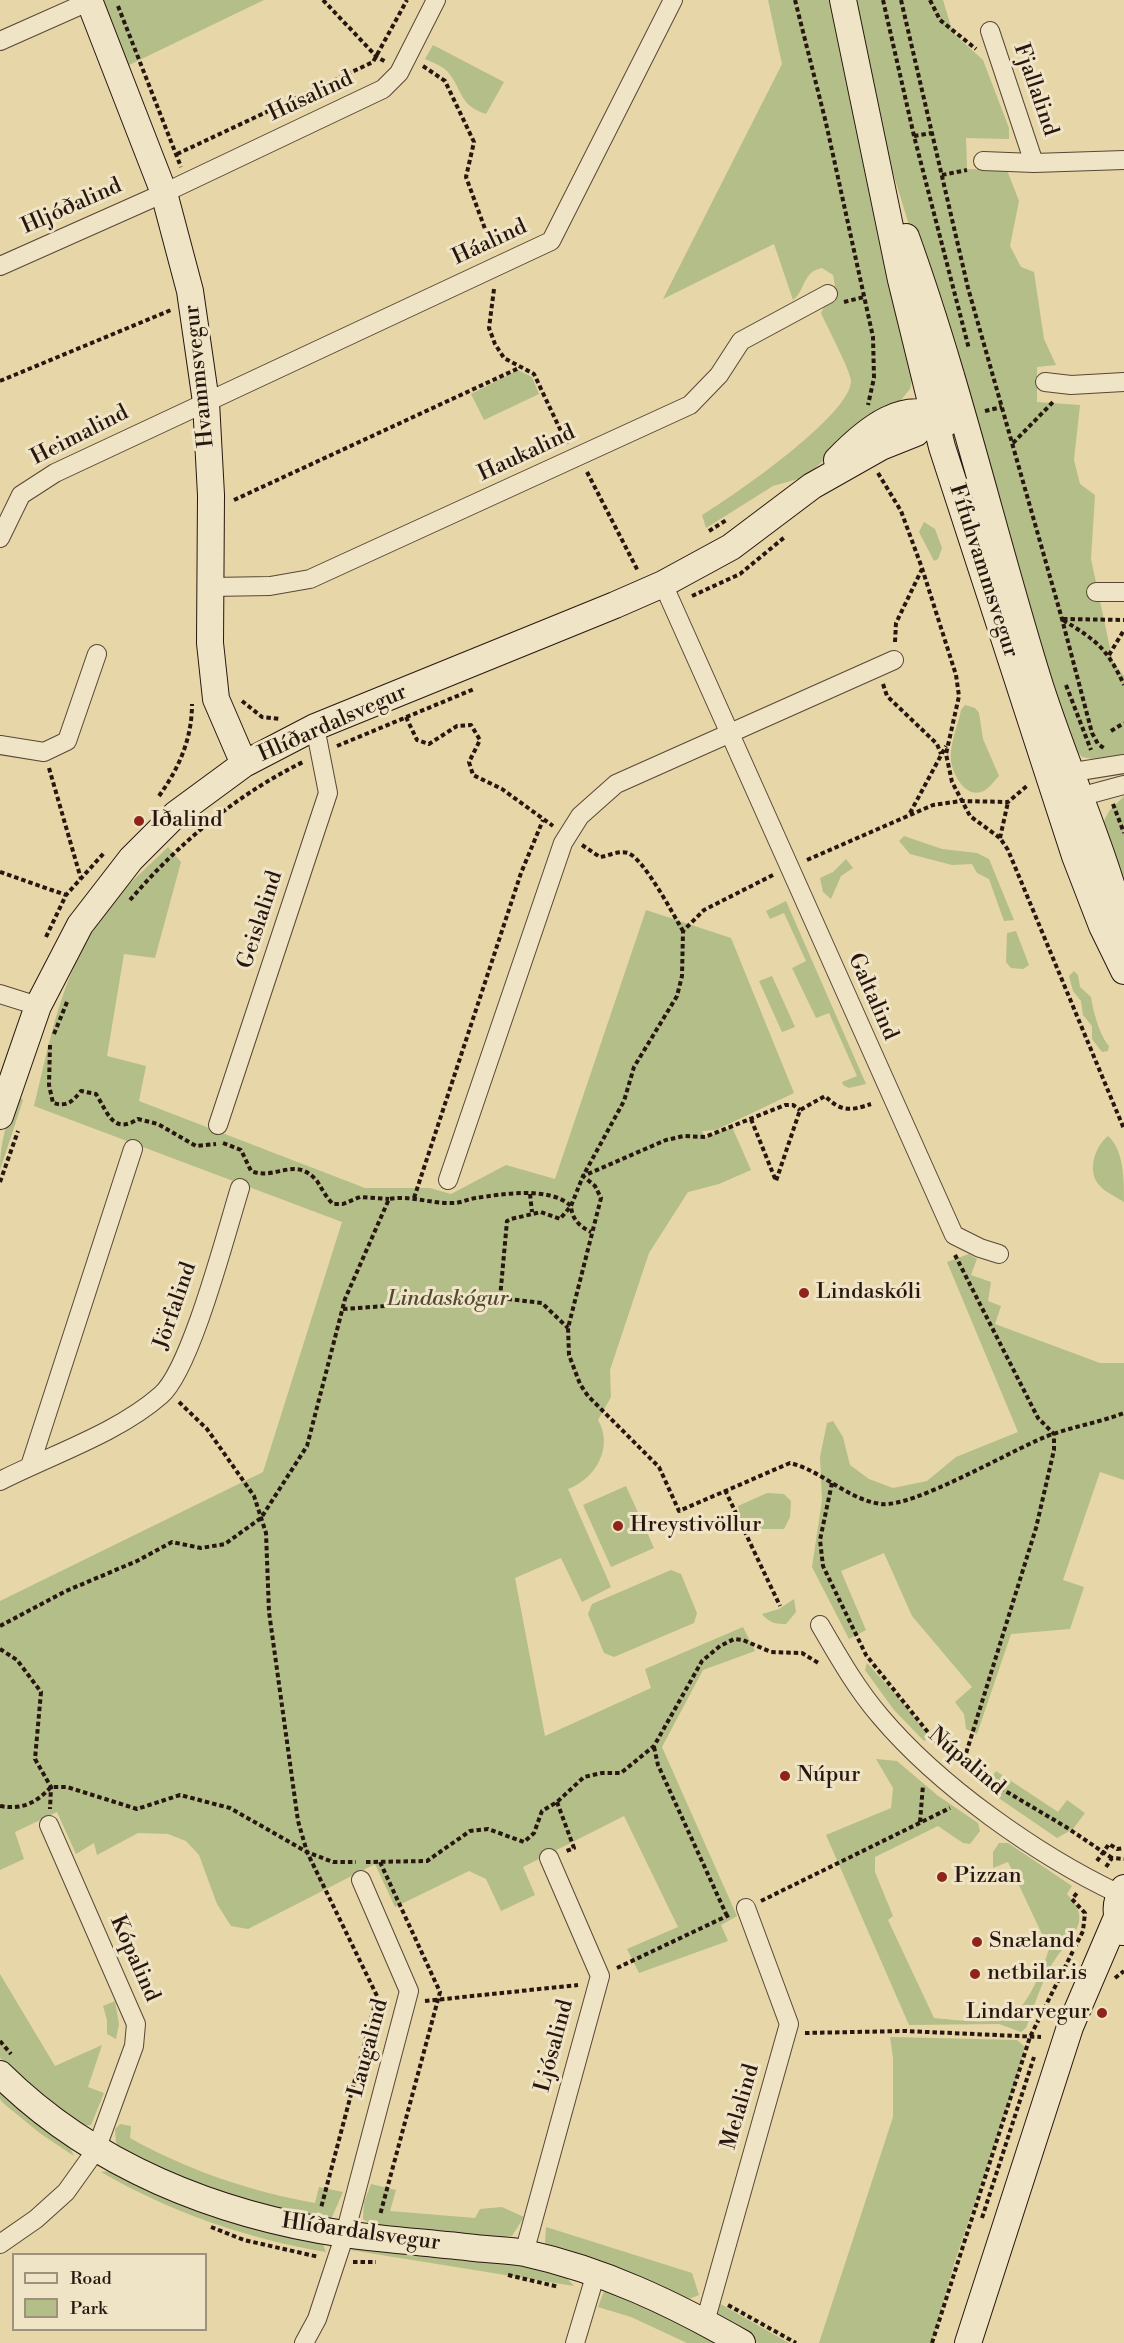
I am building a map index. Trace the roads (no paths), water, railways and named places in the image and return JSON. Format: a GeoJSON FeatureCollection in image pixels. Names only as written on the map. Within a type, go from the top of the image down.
{"type":"FeatureCollection","features":[{"type":"Feature","properties":{"kind":"street","name":"Húsalind"},"geometry":{"type":"LineString","coordinates":[[175,188],[383,89],[404,65],[436,0]]}},
{"type":"Feature","properties":{"kind":"street","name":"Háalind"},"geometry":{"type":"LineString","coordinates":[[206,402],[551,241],[673,0]]}},
{"type":"Feature","properties":{"kind":"street","name":"Fífuhvammsvegur"},"geometry":{"type":"LineString","coordinates":[[843,0],[902,280],[942,447],[1050,778],[1070,800],[1124,929]]}},
{"type":"Feature","properties":{"kind":"street","name":"Hvammsvegur"},"geometry":{"type":"LineString","coordinates":[[89,1],[175,188],[206,402],[211,495],[210,643],[216,699],[244,764]]}},
{"type":"Feature","properties":{"kind":"street"},"geometry":{"type":"LineString","coordinates":[[0,41],[89,1]]}},
{"type":"Feature","properties":{"kind":"street","name":"Fjallalind"},"geometry":{"type":"LineString","coordinates":[[990,31],[1034,164]]}},
{"type":"Feature","properties":{"kind":"street","name":"Fífuhvammsvegur"},"geometry":{"type":"LineString","coordinates":[[878,160],[921,277],[1038,679],[1050,778]]}},
{"type":"Feature","properties":{"kind":"street","name":"Fjallalind"},"geometry":{"type":"LineString","coordinates":[[983,161],[1034,164],[1124,160]]}},
{"type":"Feature","properties":{"kind":"street","name":"Hljóðalind"},"geometry":{"type":"LineString","coordinates":[[0,266],[175,188]]}},
{"type":"Feature","properties":{"kind":"street","name":"Haukalind"},"geometry":{"type":"LineString","coordinates":[[211,587],[270,586],[310,579],[690,405],[718,375],[741,341],[828,294]]}},
{"type":"Feature","properties":{"kind":"street","name":"Hlíðardalsvegur"},"geometry":{"type":"LineString","coordinates":[[9,1122],[38,1006],[80,925],[131,859],[176,814],[244,764],[315,727],[731,547],[812,486],[881,447],[916,434],[935,415],[948,395],[951,375]]}},
{"type":"Feature","properties":{"kind":"street"},"geometry":{"type":"LineString","coordinates":[[1045,382],[1071,385],[1124,382]]}},
{"type":"Feature","properties":{"kind":"street","name":"Heimalind"},"geometry":{"type":"LineString","coordinates":[[0,538],[21,495],[55,472],[206,402]]}},
{"type":"Feature","properties":{"kind":"street"},"geometry":{"type":"LineString","coordinates":[[935,415],[949,425],[959,442],[981,515],[998,544]]}},
{"type":"Feature","properties":{"kind":"street","name":"Galtalind"},"geometry":{"type":"LineString","coordinates":[[656,578],[730,733],[954,1235],[980,1248],[999,1254]]}},
{"type":"Feature","properties":{"kind":"street"},"geometry":{"type":"LineString","coordinates":[[1096,592],[1124,592]]}},
{"type":"Feature","properties":{"kind":"street"},"geometry":{"type":"LineString","coordinates":[[0,746],[44,752],[67,741],[97,654]]}},
{"type":"Feature","properties":{"kind":"street"},"geometry":{"type":"LineString","coordinates":[[448,1180],[567,835],[592,803],[616,784],[894,660]]}},
{"type":"Feature","properties":{"kind":"street","name":"Geislalind"},"geometry":{"type":"LineString","coordinates":[[218,1125],[328,792],[315,727]]}},
{"type":"Feature","properties":{"kind":"street"},"geometry":{"type":"LineString","coordinates":[[1050,778],[1124,764]]}},
{"type":"Feature","properties":{"kind":"street"},"geometry":{"type":"LineString","coordinates":[[1070,800],[1124,785]]}},
{"type":"Feature","properties":{"kind":"street","name":"Fífuhvammsvegur"},"geometry":{"type":"LineString","coordinates":[[1070,800],[1098,916],[1124,971]]}},
{"type":"Feature","properties":{"kind":"street"},"geometry":{"type":"LineString","coordinates":[[0,994],[38,1006]]}},
{"type":"Feature","properties":{"kind":"street"},"geometry":{"type":"LineString","coordinates":[[30,1466],[133,1149]]}},
{"type":"Feature","properties":{"kind":"street","name":"Jörfalind"},"geometry":{"type":"LineString","coordinates":[[0,1481],[116,1424],[162,1395],[185,1360],[240,1188]]}},
{"type":"Feature","properties":{"kind":"street","name":"Núpalind"},"geometry":{"type":"LineString","coordinates":[[820,1625],[848,1672],[880,1717],[937,1773],[1018,1835],[1095,1883],[1121,1908]]}},
{"type":"Feature","properties":{"kind":"street","name":"Kópalind"},"geometry":{"type":"LineString","coordinates":[[0,2244],[36,2219],[66,2192],[96,2150],[134,2046],[136,2024],[49,1825]]}},
{"type":"Feature","properties":{"kind":"street","name":"Ljósalind"},"geometry":{"type":"LineString","coordinates":[[524,2253],[599,1980],[549,1858]]}},
{"type":"Feature","properties":{"kind":"street","name":"Laugalind"},"geometry":{"type":"LineString","coordinates":[[304,2343],[317,2319],[348,2223],[409,1991],[361,1880]]}},
{"type":"Feature","properties":{"kind":"street","name":"Melalind"},"geometry":{"type":"LineString","coordinates":[[705,2322],[789,2024],[747,1908]]}},
{"type":"Feature","properties":{"kind":"street"},"geometry":{"type":"LineString","coordinates":[[968,2343],[1056,2066],[1092,1971],[1121,1908]]}},
{"type":"Feature","properties":{"kind":"street"},"geometry":{"type":"LineString","coordinates":[[1092,1971],[1124,1948]]}},
{"type":"Feature","properties":{"kind":"street","name":"Hlíðardalsvegur"},"geometry":{"type":"LineString","coordinates":[[8,2066],[49,2116],[96,2150],[184,2193],[232,2210],[278,2222],[348,2223],[524,2253],[596,2273],[651,2294],[742,2343]]}},
{"type":"Feature","properties":{"kind":"street"},"geometry":{"type":"LineString","coordinates":[[575,2343],[596,2273]]}},
{"type":"Feature","properties":{"kind":"place","name":"Iðalind"},"geometry":{"type":"Point","coordinates":[139,821]}},
{"type":"Feature","properties":{"kind":"place","name":"Lindaskóli"},"geometry":{"type":"Point","coordinates":[804,1293]}},
{"type":"Feature","properties":{"kind":"place","name":"Hreystivöllur"},"geometry":{"type":"Point","coordinates":[618,1526]}},
{"type":"Feature","properties":{"kind":"place","name":"Núpur"},"geometry":{"type":"Point","coordinates":[785,1776]}},
{"type":"Feature","properties":{"kind":"place","name":"Pizzan"},"geometry":{"type":"Point","coordinates":[942,1877]}},
{"type":"Feature","properties":{"kind":"place","name":"Snæland"},"geometry":{"type":"Point","coordinates":[977,1942]}},
{"type":"Feature","properties":{"kind":"place","name":"netbilar.is"},"geometry":{"type":"Point","coordinates":[975,1974]}},
{"type":"Feature","properties":{"kind":"place","name":"Lindarvegur"},"geometry":{"type":"Point","coordinates":[1102,2013]}},
{"type":"Feature","properties":{"kind":"park label","name":"Lindaskógur"},"geometry":{"type":"Point","coordinates":[448,1300]}}]}
